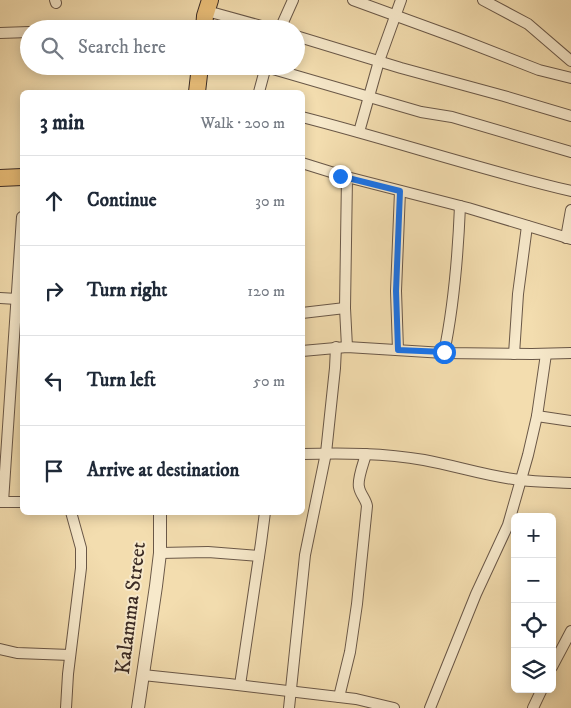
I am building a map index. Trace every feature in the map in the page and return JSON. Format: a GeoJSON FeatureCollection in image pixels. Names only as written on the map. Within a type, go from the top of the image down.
{"type":"FeatureCollection","features":[{"type":"Feature","properties":{"kind":"main road"},"geometry":{"type":"LineString","coordinates":[[206,20],[208,6]]}},
{"type":"Feature","properties":{"kind":"main road"},"geometry":{"type":"LineString","coordinates":[[199,90],[200,75]]}},
{"type":"Feature","properties":{"kind":"main road"},"geometry":{"type":"LineString","coordinates":[[0,178],[20,177]]}},
{"type":"Feature","properties":{"kind":"street"},"geometry":{"type":"LineString","coordinates":[[284,20],[293,0]]}},
{"type":"Feature","properties":{"kind":"street"},"geometry":{"type":"LineString","coordinates":[[353,0],[539,70],[571,78]]}},
{"type":"Feature","properties":{"kind":"street"},"geometry":{"type":"LineString","coordinates":[[358,132],[379,62],[401,0]]}},
{"type":"Feature","properties":{"kind":"street"},"geometry":{"type":"LineString","coordinates":[[483,0],[528,24],[571,61]]}},
{"type":"Feature","properties":{"kind":"street"},"geometry":{"type":"LineString","coordinates":[[208,6],[247,20]]}},
{"type":"Feature","properties":{"kind":"street"},"geometry":{"type":"LineString","coordinates":[[0,33],[20,32]]}},
{"type":"Feature","properties":{"kind":"street"},"geometry":{"type":"LineString","coordinates":[[305,39],[379,62],[571,116]]}},
{"type":"Feature","properties":{"kind":"street"},"geometry":{"type":"LineString","coordinates":[[260,90],[264,75]]}},
{"type":"Feature","properties":{"kind":"street"},"geometry":{"type":"LineString","coordinates":[[294,75],[421,112],[452,117],[571,152]]}},
{"type":"Feature","properties":{"kind":"street"},"geometry":{"type":"LineString","coordinates":[[305,118],[528,181],[571,191]]}},
{"type":"Feature","properties":{"kind":"street"},"geometry":{"type":"LineString","coordinates":[[305,164],[347,177],[460,206],[568,238],[571,210]]}},
{"type":"Feature","properties":{"kind":"street"},"geometry":{"type":"LineString","coordinates":[[347,177],[345,308],[347,347]]}},
{"type":"Feature","properties":{"kind":"street"},"geometry":{"type":"LineString","coordinates":[[398,350],[396,291],[400,191]]}},
{"type":"Feature","properties":{"kind":"street"},"geometry":{"type":"LineString","coordinates":[[444,352],[448,334],[456,264],[460,206]]}},
{"type":"Feature","properties":{"kind":"street"},"geometry":{"type":"LineString","coordinates":[[514,354],[518,294],[527,226]]}},
{"type":"Feature","properties":{"kind":"street"},"geometry":{"type":"LineString","coordinates":[[20,250],[2,502],[20,502]]}},
{"type":"Feature","properties":{"kind":"street"},"geometry":{"type":"LineString","coordinates":[[0,298],[17,299]]}},
{"type":"Feature","properties":{"kind":"street"},"geometry":{"type":"LineString","coordinates":[[305,313],[345,308]]}},
{"type":"Feature","properties":{"kind":"street"},"geometry":{"type":"LineString","coordinates":[[289,708],[305,555],[326,454],[336,347]]}},
{"type":"Feature","properties":{"kind":"street"},"geometry":{"type":"LineString","coordinates":[[305,351],[347,347],[514,354],[571,353]]}},
{"type":"Feature","properties":{"kind":"street"},"geometry":{"type":"LineString","coordinates":[[430,708],[476,594],[508,525],[537,416],[546,354]]}},
{"type":"Feature","properties":{"kind":"street"},"geometry":{"type":"LineString","coordinates":[[537,416],[571,421]]}},
{"type":"Feature","properties":{"kind":"street"},"geometry":{"type":"LineString","coordinates":[[305,454],[366,454],[425,460],[464,470],[521,480],[571,484]]}},
{"type":"Feature","properties":{"kind":"street"},"geometry":{"type":"LineString","coordinates":[[339,697],[350,652],[359,587],[367,506],[358,484],[366,454]]}},
{"type":"Feature","properties":{"kind":"street"},"geometry":{"type":"LineString","coordinates":[[66,708],[70,655],[81,568],[81,548],[72,515]]}},
{"type":"Feature","properties":{"kind":"street","name":"Kalamma Street"},"geometry":{"type":"LineString","coordinates":[[138,708],[160,553],[160,515]]}},
{"type":"Feature","properties":{"kind":"street"},"geometry":{"type":"LineString","coordinates":[[240,685],[265,515]]}},
{"type":"Feature","properties":{"kind":"street"},"geometry":{"type":"LineString","coordinates":[[160,553],[208,552],[259,556]]}},
{"type":"Feature","properties":{"kind":"street"},"geometry":{"type":"LineString","coordinates":[[556,659],[571,631]]}},
{"type":"Feature","properties":{"kind":"street"},"geometry":{"type":"LineString","coordinates":[[0,649],[17,653],[70,655]]}},
{"type":"Feature","properties":{"kind":"street"},"geometry":{"type":"LineString","coordinates":[[143,675],[356,699],[394,708]]}},
{"type":"Feature","properties":{"kind":"street"},"geometry":{"type":"LineString","coordinates":[[533,708],[540,693]]}},
{"type":"Feature","properties":{"kind":"route"},"geometry":{"type":"LineString","coordinates":[[340,176],[400,191],[396,291],[398,350],[444,352]]}}]}
